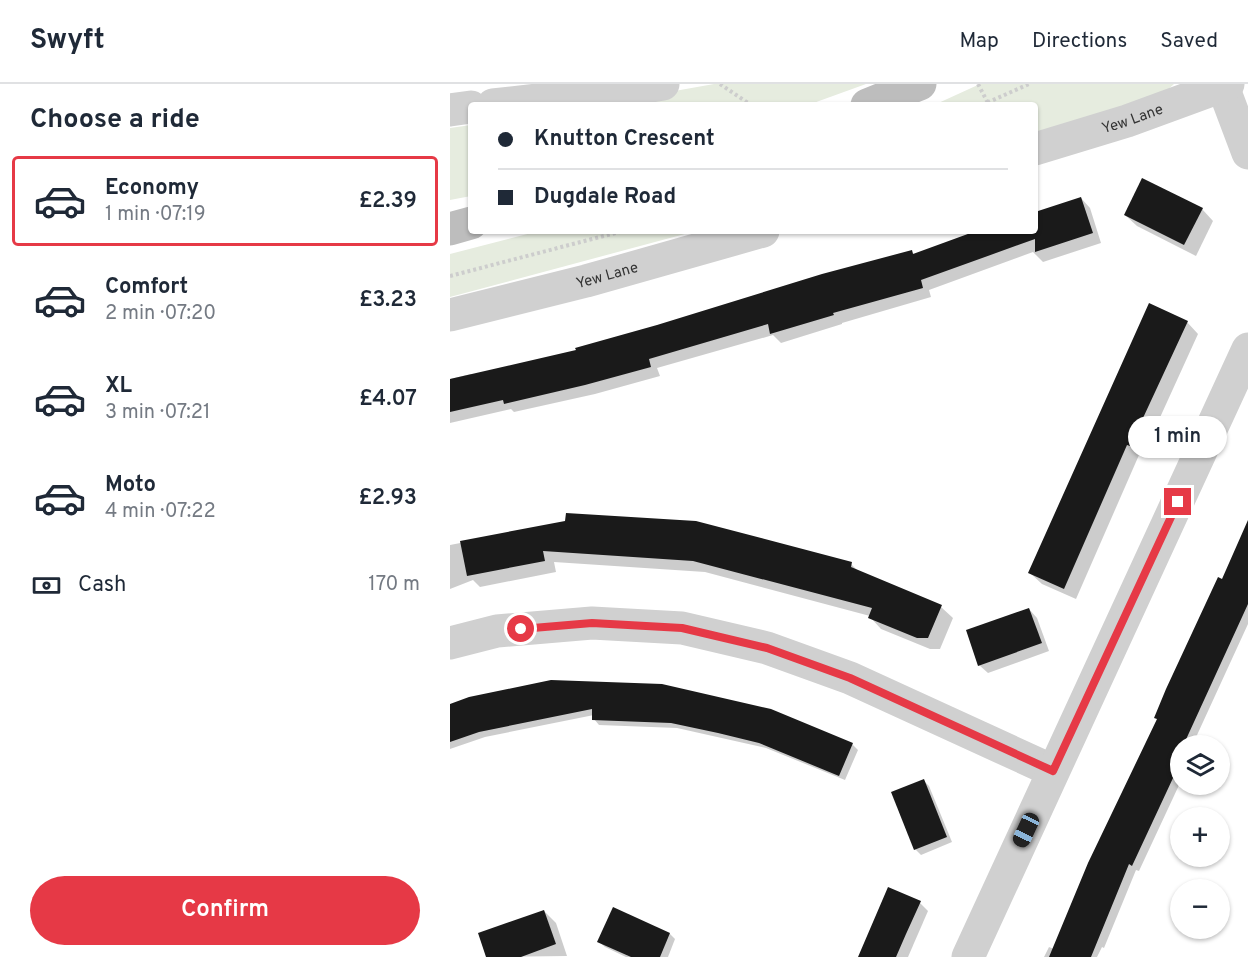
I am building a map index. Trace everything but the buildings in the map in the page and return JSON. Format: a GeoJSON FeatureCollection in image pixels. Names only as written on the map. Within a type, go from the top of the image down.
{"type":"FeatureCollection","features":[{"type":"Feature","properties":{"kind":"main road"},"geometry":{"type":"LineString","coordinates":[[875,102],[920,84]]}},
{"type":"Feature","properties":{"kind":"main road"},"geometry":{"type":"LineString","coordinates":[[450,229],[468,224]]}},
{"type":"Feature","properties":{"kind":"street"},"geometry":{"type":"LineString","coordinates":[[519,102],[663,84]]}},
{"type":"Feature","properties":{"kind":"street"},"geometry":{"type":"LineString","coordinates":[[1225,85],[1248,153]]}},
{"type":"Feature","properties":{"kind":"street","name":"Yew Lane"},"geometry":{"type":"LineString","coordinates":[[1038,147],[1127,121],[1225,85]]}},
{"type":"Feature","properties":{"kind":"street"},"geometry":{"type":"LineString","coordinates":[[450,110],[468,107]]}},
{"type":"Feature","properties":{"kind":"street","name":"Yew Lane"},"geometry":{"type":"LineString","coordinates":[[450,315],[586,281],[752,234]]}},
{"type":"Feature","properties":{"kind":"street"},"geometry":{"type":"LineString","coordinates":[[968,957],[1248,349]]}},
{"type":"Feature","properties":{"kind":"street"},"geometry":{"type":"LineString","coordinates":[[450,643],[497,631],[592,623],[682,628],[767,648],[850,678],[1053,771]]}},
{"type":"Feature","properties":{"kind":"path"},"geometry":{"type":"LineString","coordinates":[[720,84],[747,102]]}},
{"type":"Feature","properties":{"kind":"path"},"geometry":{"type":"LineString","coordinates":[[978,84],[988,102]]}},
{"type":"Feature","properties":{"kind":"path"},"geometry":{"type":"LineString","coordinates":[[993,102],[1029,84]]}},
{"type":"Feature","properties":{"kind":"path"},"geometry":{"type":"LineString","coordinates":[[450,276],[611,234]]}},
{"type":"Feature","properties":{"kind":"shaded area"},"geometry":{"type":"Polygon","coordinates":[[[714,84],[866,84],[816,102],[613,102],[714,84]]]}},
{"type":"Feature","properties":{"kind":"shaded area"},"geometry":{"type":"Polygon","coordinates":[[[980,84],[1174,84],[1162,95],[1038,133],[1038,102],[941,102],[980,84]]]}},
{"type":"Feature","properties":{"kind":"shaded area"},"geometry":{"type":"Polygon","coordinates":[[[468,125],[468,197],[450,200],[450,128],[468,125]]]}},
{"type":"Feature","properties":{"kind":"shaded area"},"geometry":{"type":"Polygon","coordinates":[[[527,234],[685,234],[450,297],[450,254],[527,234]]]}},
{"type":"Feature","properties":{"kind":"route"},"geometry":{"type":"LineString","coordinates":[[521,629],[592,623],[682,628],[767,648],[850,678],[1053,771],[1178,502]]}}]}
